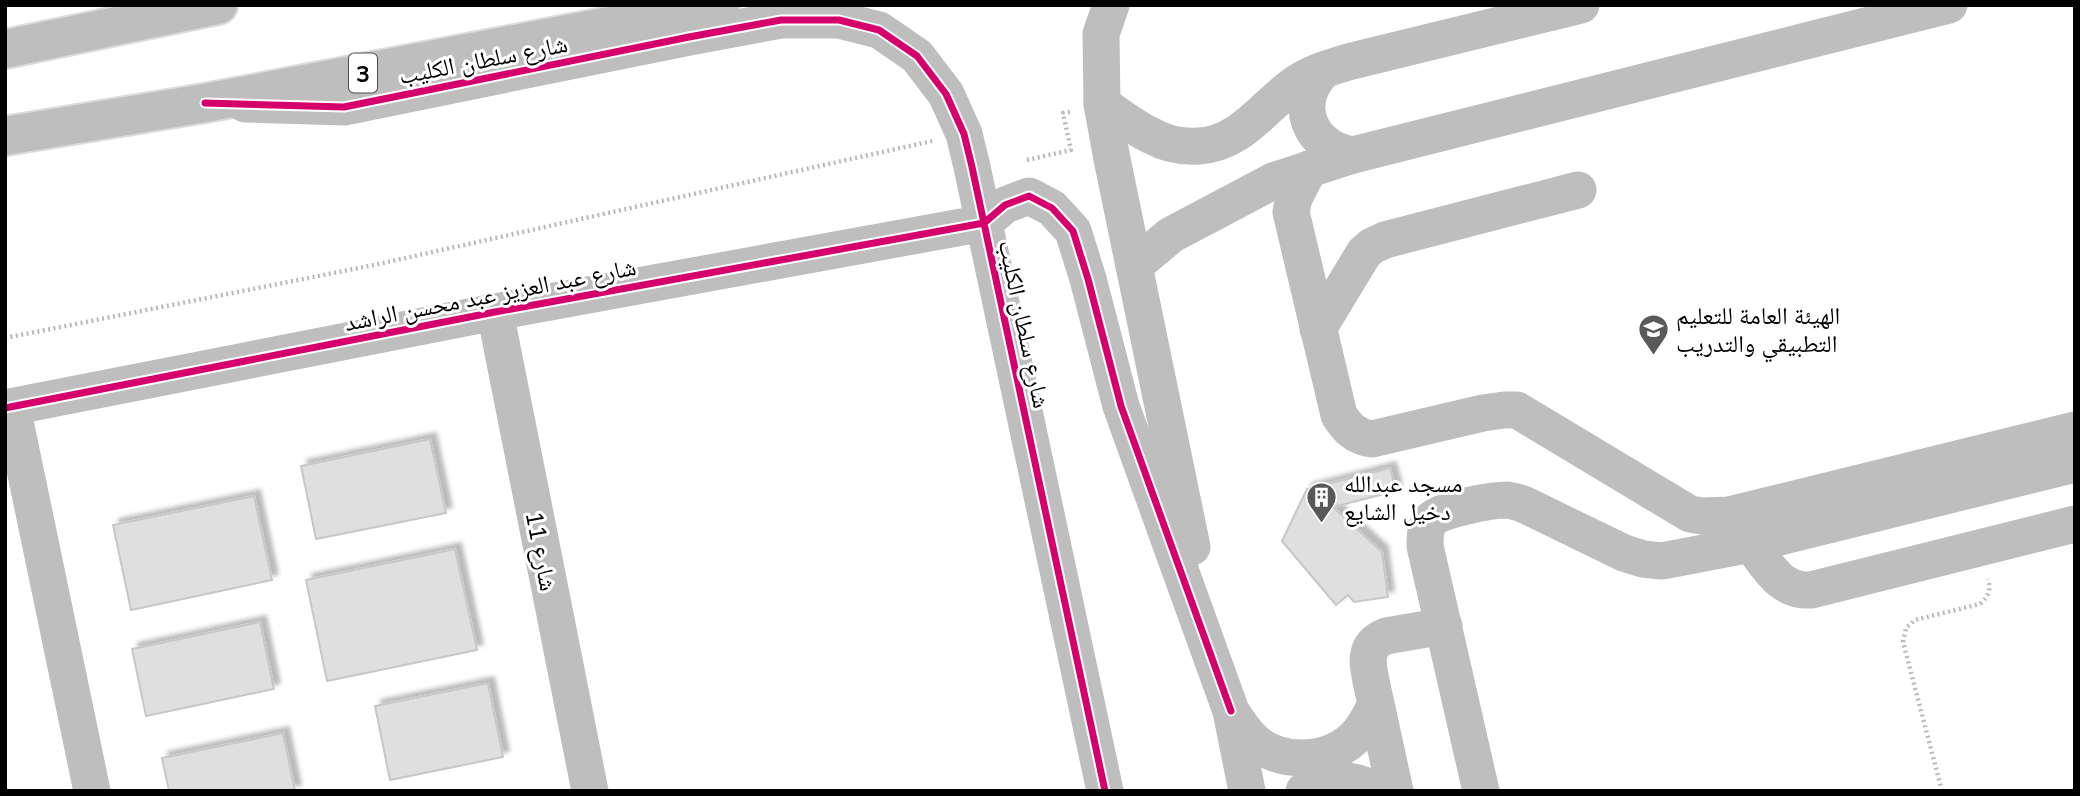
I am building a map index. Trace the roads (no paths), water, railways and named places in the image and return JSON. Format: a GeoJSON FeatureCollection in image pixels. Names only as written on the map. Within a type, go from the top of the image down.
{"type":"FeatureCollection","features":[{"type":"Feature","properties":{"kind":"main road"},"geometry":{"type":"LineString","coordinates":[[5,49],[218,5]]}},
{"type":"Feature","properties":{"kind":"main road","name":"3"},"geometry":{"type":"LineString","coordinates":[[5,136],[205,103],[720,5]]}},
{"type":"Feature","properties":{"kind":"main road"},"geometry":{"type":"LineString","coordinates":[[5,33],[74,36]]}},
{"type":"Feature","properties":{"kind":"street"},"geometry":{"type":"LineString","coordinates":[[1111,5],[1101,34],[1102,104],[1191,542],[1247,791]]}},
{"type":"Feature","properties":{"kind":"street"},"geometry":{"type":"LineString","coordinates":[[1102,104],[1152,136],[1174,144],[1210,145],[1236,135],[1296,83],[1311,74],[1348,62],[1581,5]]}},
{"type":"Feature","properties":{"kind":"street"},"geometry":{"type":"LineString","coordinates":[[1134,266],[1171,235],[1273,181],[1309,169],[1879,15],[1933,7]]}},
{"type":"Feature","properties":{"kind":"street","name":"شارع سلطان الكليب"},"geometry":{"type":"LineString","coordinates":[[205,103],[344,107],[781,20],[839,20],[879,30],[917,55],[946,94],[964,134],[1105,791]]}},
{"type":"Feature","properties":{"kind":"street"},"geometry":{"type":"LineString","coordinates":[[1324,70],[1316,78],[1308,96],[1306,107],[1311,127],[1333,150],[1353,155]]}},
{"type":"Feature","properties":{"kind":"street"},"geometry":{"type":"LineString","coordinates":[[1309,169],[1294,198],[1291,212],[1339,415],[1346,426],[1364,438],[1372,439],[1483,413],[1517,410],[1689,514],[1702,516],[1729,515],[2075,430]]}},
{"type":"Feature","properties":{"kind":"street"},"geometry":{"type":"LineString","coordinates":[[1318,328],[1364,253],[1372,246],[1385,240],[1578,190]]}},
{"type":"Feature","properties":{"kind":"street"},"geometry":{"type":"LineString","coordinates":[[984,223],[1005,205],[1029,196],[1052,208],[1073,231],[1121,406],[1231,711],[1242,729],[1256,743],[1274,753],[1294,758],[1315,757],[1335,751],[1352,740],[1366,725],[1375,706]]}},
{"type":"Feature","properties":{"kind":"street","name":"شارع عبد العزيز عبد محسن الراشد"},"geometry":{"type":"LineString","coordinates":[[8,408],[495,312],[984,223]]}},
{"type":"Feature","properties":{"kind":"street","name":"شارع 11"},"geometry":{"type":"LineString","coordinates":[[495,312],[590,791]]}},
{"type":"Feature","properties":{"kind":"street"},"geometry":{"type":"LineString","coordinates":[[8,408],[92,791]]}},
{"type":"Feature","properties":{"kind":"street"},"geometry":{"type":"LineString","coordinates":[[1481,791],[1425,546],[1425,535],[1434,517],[1453,510],[1508,500],[1524,504],[1624,553],[1662,561],[1751,544],[2075,464]]}},
{"type":"Feature","properties":{"kind":"street"},"geometry":{"type":"LineString","coordinates":[[1751,544],[1780,580],[1798,591],[2075,524]]}},
{"type":"Feature","properties":{"kind":"street"},"geometry":{"type":"LineString","coordinates":[[1395,791],[1375,706],[1368,656],[1373,644],[1387,636],[1444,626]]}},
{"type":"Feature","properties":{"kind":"street"},"geometry":{"type":"LineString","coordinates":[[1304,791],[1322,782],[1340,780],[1358,782],[1378,791]]}},
{"type":"Feature","properties":{"kind":"place","name":"الهيئة العامة للتعليم التطبيقي والتدريب"},"geometry":{"type":"Point","coordinates":[1653,356]}},
{"type":"Feature","properties":{"kind":"place","name":"مسجد عبدالله دخيل الشايع"},"geometry":{"type":"Point","coordinates":[1321,524]}}]}
